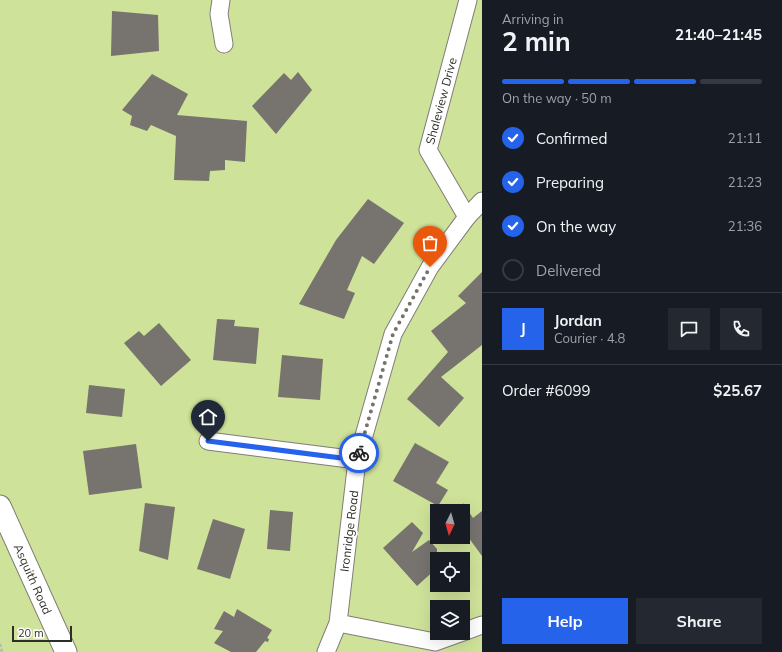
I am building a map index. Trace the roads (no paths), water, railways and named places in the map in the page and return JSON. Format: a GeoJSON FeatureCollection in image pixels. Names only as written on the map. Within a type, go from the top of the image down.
{"type":"FeatureCollection","features":[{"type":"Feature","properties":{"kind":"street"},"geometry":{"type":"LineString","coordinates":[[221,0],[219,14],[224,44]]}},
{"type":"Feature","properties":{"kind":"street","name":"Shaleview Drive"},"geometry":{"type":"LineString","coordinates":[[467,217],[428,150],[468,0]]}},
{"type":"Feature","properties":{"kind":"street","name":"Ironridge Road"},"geometry":{"type":"LineString","coordinates":[[326,652],[338,623],[357,460],[393,334],[430,267],[467,217],[482,201]]}},
{"type":"Feature","properties":{"kind":"street"},"geometry":{"type":"LineString","coordinates":[[208,441],[357,460]]}},
{"type":"Feature","properties":{"kind":"street","name":"Asquith Road"},"geometry":{"type":"LineString","coordinates":[[0,506],[66,652]]}},
{"type":"Feature","properties":{"kind":"street"},"geometry":{"type":"LineString","coordinates":[[338,623],[435,642],[441,640]]}},
{"type":"Feature","properties":{"kind":"street"},"geometry":{"type":"LineString","coordinates":[[470,629],[482,625]]}}]}
